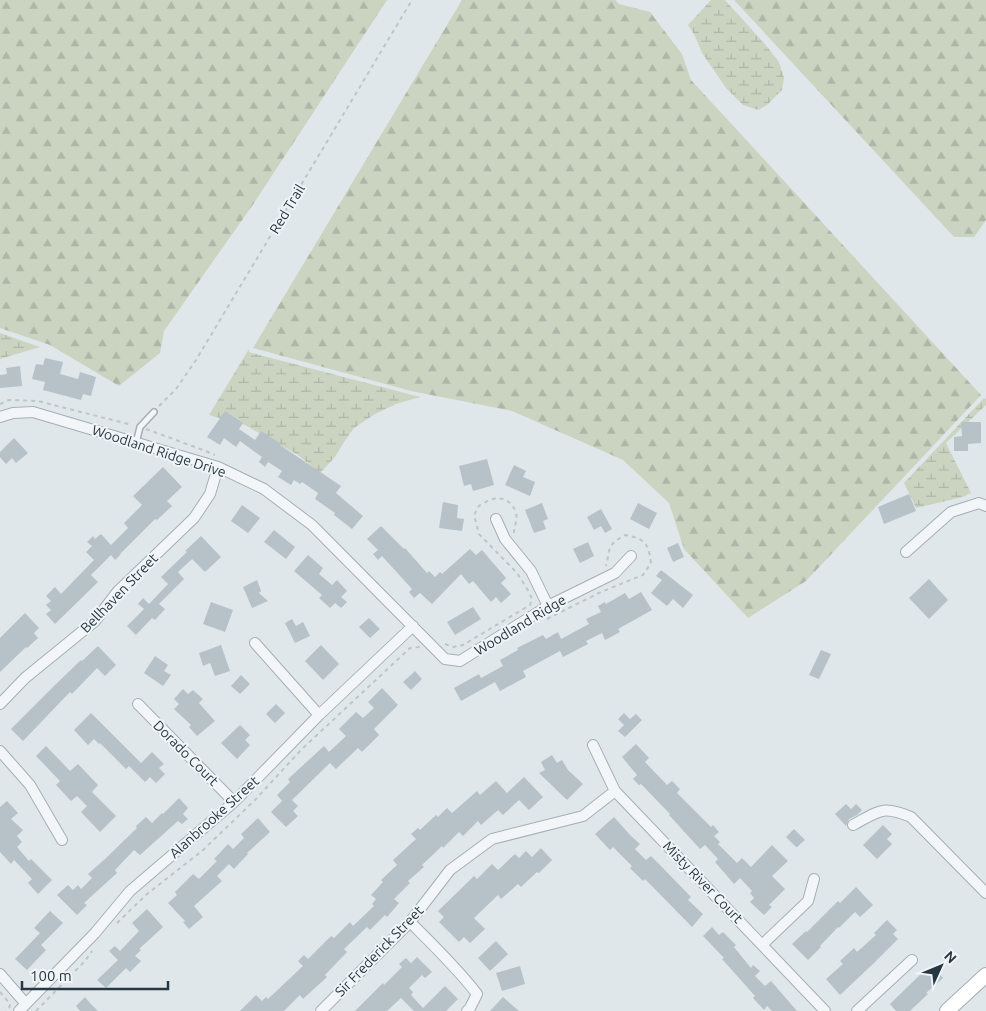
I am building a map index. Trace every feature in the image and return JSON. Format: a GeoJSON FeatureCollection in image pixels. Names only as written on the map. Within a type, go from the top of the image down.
{"type":"FeatureCollection","features":[{"type":"Feature","properties":{"kind":"street","name":"Woodland Ridge Drive"},"geometry":{"type":"LineString","coordinates":[[0,417],[13,413],[33,412],[136,442],[218,462],[264,489],[312,525],[414,626]]}},
{"type":"Feature","properties":{"kind":"street","name":"Bellhaven Street"},"geometry":{"type":"LineString","coordinates":[[0,704],[25,678],[95,621],[118,592],[194,518],[210,494],[218,462]]}},
{"type":"Feature","properties":{"kind":"street"},"geometry":{"type":"LineString","coordinates":[[906,552],[951,512],[979,502],[986,506]]}},
{"type":"Feature","properties":{"kind":"street"},"geometry":{"type":"LineString","coordinates":[[496,519],[505,539],[531,571],[548,606]]}},
{"type":"Feature","properties":{"kind":"street","name":"Woodland Ridge"},"geometry":{"type":"LineString","coordinates":[[414,626],[445,658],[460,661],[548,606],[615,573],[631,556]]}},
{"type":"Feature","properties":{"kind":"street","name":"Alanbrooke Street"},"geometry":{"type":"LineString","coordinates":[[23,1008],[95,934],[130,891],[234,802],[319,715],[414,626]]}},
{"type":"Feature","properties":{"kind":"street"},"geometry":{"type":"LineString","coordinates":[[255,643],[319,715]]}},
{"type":"Feature","properties":{"kind":"street","name":"Dorado Court"},"geometry":{"type":"LineString","coordinates":[[138,704],[234,802]]}},
{"type":"Feature","properties":{"kind":"street","name":"Misty River Court"},"geometry":{"type":"LineString","coordinates":[[593,746],[615,791],[825,1011]]}},
{"type":"Feature","properties":{"kind":"street"},"geometry":{"type":"LineString","coordinates":[[0,751],[30,785],[62,840]]}},
{"type":"Feature","properties":{"kind":"street","name":"Sir Frederick Street"},"geometry":{"type":"LineString","coordinates":[[321,1011],[410,922],[450,870],[492,839],[583,816],[615,791]]}},
{"type":"Feature","properties":{"kind":"street"},"geometry":{"type":"LineString","coordinates":[[853,826],[881,810],[898,812],[911,818],[986,893]]}},
{"type":"Feature","properties":{"kind":"street"},"geometry":{"type":"LineString","coordinates":[[762,944],[808,901],[814,879]]}},
{"type":"Feature","properties":{"kind":"street"},"geometry":{"type":"LineString","coordinates":[[410,922],[468,982],[477,994],[467,1011]]}},
{"type":"Feature","properties":{"kind":"street"},"geometry":{"type":"LineString","coordinates":[[857,1011],[912,960]]}},
{"type":"Feature","properties":{"kind":"street"},"geometry":{"type":"LineString","coordinates":[[0,974],[23,1008]]}},
{"type":"Feature","properties":{"kind":"street"},"geometry":{"type":"LineString","coordinates":[[947,1011],[986,975]]}},
{"type":"Feature","properties":{"kind":"lane"},"geometry":{"type":"LineString","coordinates":[[136,442],[140,427],[154,412]]}},
{"type":"Feature","properties":{"kind":"path","name":"Red Trail"},"geometry":{"type":"LineString","coordinates":[[154,412],[176,389],[196,360],[412,0]]}},
{"type":"Feature","properties":{"kind":"path"},"geometry":{"type":"LineString","coordinates":[[0,404],[9,400],[38,401],[140,427],[203,450],[218,462]]}},
{"type":"Feature","properties":{"kind":"path"},"geometry":{"type":"LineString","coordinates":[[444,643],[453,647],[463,645],[530,605],[532,599],[517,573],[479,534],[474,515],[479,506],[490,499],[506,499],[514,509],[517,520],[514,531],[515,540]]}},
{"type":"Feature","properties":{"kind":"path"},"geometry":{"type":"LineString","coordinates":[[540,623],[601,592],[643,575],[651,563],[648,548],[639,538],[625,535],[615,541],[608,550],[606,566]]}},
{"type":"Feature","properties":{"kind":"path"},"geometry":{"type":"LineString","coordinates":[[115,926],[147,894],[202,851],[255,800],[301,750],[410,648],[419,647],[422,651]]}},
{"type":"Feature","properties":{"kind":"path"},"geometry":{"type":"LineString","coordinates":[[36,1011],[94,950]]}},
{"type":"Feature","properties":{"kind":"path"},"geometry":{"type":"LineString","coordinates":[[0,992],[10,1004],[9,1009],[6,1011]]}},
{"type":"Feature","properties":{"kind":"green space"},"geometry":{"type":"Polygon","coordinates":[[[0,0],[387,0],[252,206],[164,331],[160,353],[119,386],[50,345],[0,328],[0,0]]]}},
{"type":"Feature","properties":{"kind":"green space"},"geometry":{"type":"Polygon","coordinates":[[[462,0],[615,0],[619,4],[650,12],[682,54],[691,80],[981,395],[806,581],[748,618],[684,549],[669,503],[623,460],[512,411],[411,391],[253,348],[462,0]]]}},
{"type":"Feature","properties":{"kind":"green space"},"geometry":{"type":"Polygon","coordinates":[[[711,0],[725,0],[779,62],[784,78],[782,90],[767,105],[758,110],[743,105],[726,88],[702,53],[688,25],[711,0]]]}},
{"type":"Feature","properties":{"kind":"green space"},"geometry":{"type":"Polygon","coordinates":[[[734,0],[986,0],[986,220],[974,237],[954,237],[734,0]]]}},
{"type":"Feature","properties":{"kind":"green space"},"geometry":{"type":"Polygon","coordinates":[[[0,333],[40,347],[0,359],[0,333]]]}},
{"type":"Feature","properties":{"kind":"green space"},"geometry":{"type":"Polygon","coordinates":[[[249,349],[249,352],[252,353],[420,397],[396,404],[375,414],[354,428],[335,457],[320,473],[298,455],[245,425],[209,415],[249,349]]]}},
{"type":"Feature","properties":{"kind":"green space"},"geometry":{"type":"Polygon","coordinates":[[[984,398],[986,399],[986,405],[946,443],[971,493],[963,497],[916,508],[904,483],[984,398]]]}},
{"type":"Feature","properties":{"kind":"building"},"geometry":{"type":"Polygon","coordinates":[[[45,358],[63,362],[60,374],[78,379],[80,372],[96,377],[91,396],[83,394],[81,400],[43,390],[45,382],[32,379],[36,364],[43,365],[45,358]]]}},
{"type":"Feature","properties":{"kind":"building"},"geometry":{"type":"Polygon","coordinates":[[[20,366],[22,386],[0,388],[0,375],[7,374],[6,368],[20,366]]]}},
{"type":"Feature","properties":{"kind":"building"},"geometry":{"type":"Polygon","coordinates":[[[225,411],[243,423],[239,429],[255,440],[261,431],[341,486],[336,493],[363,516],[352,529],[334,515],[335,513],[315,499],[318,493],[302,482],[300,484],[294,480],[291,485],[278,477],[282,471],[268,462],[265,467],[259,462],[262,457],[240,441],[236,447],[224,438],[220,445],[207,437],[225,411]]]}},
{"type":"Feature","properties":{"kind":"building"},"geometry":{"type":"Polygon","coordinates":[[[961,422],[981,422],[981,443],[968,444],[968,451],[954,451],[954,437],[962,436],[961,422]]]}},
{"type":"Feature","properties":{"kind":"building"},"geometry":{"type":"Polygon","coordinates":[[[14,438],[28,453],[16,463],[12,458],[6,464],[0,457],[0,452],[14,438]]]}},
{"type":"Feature","properties":{"kind":"building"},"geometry":{"type":"Polygon","coordinates":[[[487,459],[494,485],[473,491],[471,484],[464,486],[459,466],[487,459]]]}},
{"type":"Feature","properties":{"kind":"building"},"geometry":{"type":"Polygon","coordinates":[[[514,465],[526,471],[523,477],[535,482],[530,496],[505,485],[514,465]]]}},
{"type":"Feature","properties":{"kind":"building"},"geometry":{"type":"Polygon","coordinates":[[[163,467],[182,487],[167,501],[172,506],[157,520],[155,519],[115,560],[111,555],[91,575],[98,582],[55,624],[46,614],[51,610],[46,605],[51,601],[46,596],[55,587],[61,594],[94,560],[86,552],[92,546],[87,542],[93,536],[95,539],[101,534],[111,545],[128,528],[124,523],[142,505],[133,496],[163,467]]]}},
{"type":"Feature","properties":{"kind":"building"},"geometry":{"type":"Polygon","coordinates":[[[909,494],[916,511],[884,524],[878,507],[909,494]]]}},
{"type":"Feature","properties":{"kind":"building"},"geometry":{"type":"Polygon","coordinates":[[[443,502],[458,505],[457,518],[464,519],[462,531],[439,528],[443,502]]]}},
{"type":"Feature","properties":{"kind":"building"},"geometry":{"type":"Polygon","coordinates":[[[542,503],[548,519],[543,521],[546,529],[534,533],[525,510],[542,503]]]}},
{"type":"Feature","properties":{"kind":"building"},"geometry":{"type":"Polygon","coordinates":[[[638,503],[657,513],[649,529],[630,519],[638,503]]]}},
{"type":"Feature","properties":{"kind":"building"},"geometry":{"type":"Polygon","coordinates":[[[242,505],[260,518],[248,533],[231,521],[242,505]]]}},
{"type":"Feature","properties":{"kind":"building"},"geometry":{"type":"Polygon","coordinates":[[[601,509],[612,529],[605,533],[601,526],[594,530],[587,517],[601,509]]]}},
{"type":"Feature","properties":{"kind":"building"},"geometry":{"type":"Polygon","coordinates":[[[381,526],[405,548],[427,573],[429,571],[435,577],[440,572],[442,574],[470,549],[476,555],[482,550],[506,578],[501,583],[511,594],[501,603],[496,597],[491,602],[473,581],[469,584],[461,574],[432,604],[420,593],[414,598],[409,592],[412,589],[382,556],[378,560],[373,554],[378,550],[367,539],[381,526]]]}},
{"type":"Feature","properties":{"kind":"building"},"geometry":{"type":"Polygon","coordinates":[[[274,530],[295,547],[286,559],[264,542],[274,530]]]}},
{"type":"Feature","properties":{"kind":"building"},"geometry":{"type":"Polygon","coordinates":[[[201,536],[221,557],[205,572],[192,559],[178,572],[184,579],[159,604],[165,609],[155,620],[152,618],[136,635],[127,626],[144,609],[138,604],[143,598],[149,604],[168,584],[161,577],[201,536]]]}},
{"type":"Feature","properties":{"kind":"building"},"geometry":{"type":"Polygon","coordinates":[[[588,542],[594,556],[580,563],[573,549],[588,542]]]}},
{"type":"Feature","properties":{"kind":"building"},"geometry":{"type":"Polygon","coordinates":[[[678,543],[684,557],[673,562],[667,548],[678,543]]]}},
{"type":"Feature","properties":{"kind":"building"},"geometry":{"type":"Polygon","coordinates":[[[308,555],[323,568],[319,574],[332,585],[337,580],[347,591],[341,597],[347,602],[341,608],[335,603],[330,608],[319,598],[322,595],[294,571],[308,555]]]}},
{"type":"Feature","properties":{"kind":"building"},"geometry":{"type":"Polygon","coordinates":[[[661,570],[693,595],[683,608],[673,599],[667,606],[651,593],[662,580],[656,576],[661,570]]]}},
{"type":"Feature","properties":{"kind":"building"},"geometry":{"type":"Polygon","coordinates":[[[929,579],[948,600],[929,619],[909,598],[929,579]]]}},
{"type":"Feature","properties":{"kind":"building"},"geometry":{"type":"Polygon","coordinates":[[[257,580],[261,591],[259,593],[268,601],[252,608],[243,587],[257,580]]]}},
{"type":"Feature","properties":{"kind":"building"},"geometry":{"type":"Polygon","coordinates":[[[641,592],[652,610],[618,629],[620,632],[605,640],[602,633],[586,641],[588,644],[563,657],[560,651],[523,671],[526,677],[500,691],[495,682],[461,701],[454,688],[479,674],[481,678],[503,666],[500,660],[518,650],[517,648],[543,635],[546,639],[558,632],[561,639],[589,624],[586,619],[601,612],[598,606],[605,602],[606,604],[625,593],[629,599],[641,592]]]}},
{"type":"Feature","properties":{"kind":"building"},"geometry":{"type":"Polygon","coordinates":[[[211,602],[233,610],[225,632],[203,624],[211,602]]]}},
{"type":"Feature","properties":{"kind":"building"},"geometry":{"type":"Polygon","coordinates":[[[473,607],[481,619],[455,635],[447,622],[473,607]]]}},
{"type":"Feature","properties":{"kind":"building"},"geometry":{"type":"Polygon","coordinates":[[[25,613],[39,628],[34,633],[38,638],[0,672],[0,638],[25,613]]]}},
{"type":"Feature","properties":{"kind":"building"},"geometry":{"type":"Polygon","coordinates":[[[369,618],[380,629],[370,638],[359,627],[369,618]]]}},
{"type":"Feature","properties":{"kind":"building"},"geometry":{"type":"Polygon","coordinates":[[[292,619],[296,626],[303,622],[310,636],[295,643],[285,623],[292,619]]]}},
{"type":"Feature","properties":{"kind":"building"},"geometry":{"type":"Polygon","coordinates":[[[221,645],[230,671],[215,676],[210,663],[203,666],[199,653],[221,645]]]}},
{"type":"Feature","properties":{"kind":"building"},"geometry":{"type":"Polygon","coordinates":[[[321,645],[339,664],[323,680],[305,661],[321,645]]]}},
{"type":"Feature","properties":{"kind":"building"},"geometry":{"type":"Polygon","coordinates":[[[98,646],[116,665],[105,676],[97,668],[72,694],[70,692],[23,741],[11,729],[81,660],[98,646]]]}},
{"type":"Feature","properties":{"kind":"building"},"geometry":{"type":"Polygon","coordinates":[[[821,650],[831,654],[819,679],[809,675],[821,650]]]}},
{"type":"Feature","properties":{"kind":"building"},"geometry":{"type":"Polygon","coordinates":[[[155,656],[168,665],[164,671],[171,675],[163,686],[144,673],[155,656]]]}},
{"type":"Feature","properties":{"kind":"building"},"geometry":{"type":"Polygon","coordinates":[[[415,671],[422,679],[411,690],[403,682],[415,671]]]}},
{"type":"Feature","properties":{"kind":"building"},"geometry":{"type":"Polygon","coordinates":[[[241,675],[250,684],[240,694],[231,686],[241,675]]]}},
{"type":"Feature","properties":{"kind":"building"},"geometry":{"type":"Polygon","coordinates":[[[382,688],[398,705],[374,729],[379,735],[362,752],[358,748],[336,769],[330,763],[292,800],[298,806],[293,811],[298,816],[286,827],[271,812],[282,801],[277,795],[290,782],[288,779],[324,746],[329,752],[346,736],[339,729],[356,712],[363,718],[374,708],[368,702],[382,688]]]}},
{"type":"Feature","properties":{"kind":"building"},"geometry":{"type":"Polygon","coordinates":[[[183,689],[188,694],[193,690],[203,699],[199,703],[215,721],[197,736],[189,727],[191,725],[174,709],[179,704],[174,699],[183,689]]]}},
{"type":"Feature","properties":{"kind":"building"},"geometry":{"type":"Polygon","coordinates":[[[276,704],[285,713],[275,723],[266,714],[276,704]]]}},
{"type":"Feature","properties":{"kind":"building"},"geometry":{"type":"Polygon","coordinates":[[[91,713],[141,763],[152,752],[164,764],[159,768],[165,774],[156,783],[150,777],[145,782],[129,766],[126,769],[94,739],[88,745],[74,730],[91,713]]]}},
{"type":"Feature","properties":{"kind":"building"},"geometry":{"type":"Polygon","coordinates":[[[624,713],[630,719],[636,714],[642,720],[625,737],[618,731],[624,725],[618,719],[624,713]]]}},
{"type":"Feature","properties":{"kind":"building"},"geometry":{"type":"Polygon","coordinates":[[[240,725],[250,735],[245,740],[250,745],[237,759],[221,743],[240,725]]]}},
{"type":"Feature","properties":{"kind":"building"},"geometry":{"type":"Polygon","coordinates":[[[636,744],[649,758],[645,762],[667,785],[672,781],[680,789],[677,793],[711,827],[713,825],[719,832],[714,836],[720,842],[718,844],[737,863],[742,858],[751,867],[772,845],[788,861],[772,876],[785,889],[769,905],[772,907],[764,915],[750,902],[754,898],[750,893],[752,891],[740,878],[734,884],[715,862],[718,859],[705,845],[700,849],[670,814],[641,784],[639,785],[633,779],[637,775],[622,757],[636,744]]]}},
{"type":"Feature","properties":{"kind":"building"},"geometry":{"type":"Polygon","coordinates":[[[46,746],[70,771],[78,764],[98,785],[92,792],[116,816],[100,832],[81,812],[87,806],[77,796],[71,801],[56,785],[60,781],[36,756],[46,746]]]}},
{"type":"Feature","properties":{"kind":"building"},"geometry":{"type":"Polygon","coordinates":[[[552,755],[557,763],[562,760],[568,770],[583,784],[567,800],[539,773],[545,770],[541,762],[552,755]]]}},
{"type":"Feature","properties":{"kind":"building"},"geometry":{"type":"Polygon","coordinates":[[[524,777],[543,797],[529,810],[519,800],[503,815],[498,810],[481,825],[478,821],[463,836],[459,832],[443,848],[442,846],[422,865],[424,867],[408,881],[410,883],[394,899],[399,903],[387,917],[385,915],[370,930],[367,927],[344,949],[347,952],[325,975],[327,977],[303,999],[300,995],[284,1011],[240,1011],[256,995],[262,1001],[266,997],[268,999],[303,966],[298,961],[304,955],[308,959],[331,936],[334,938],[350,922],[353,926],[374,906],[372,904],[376,899],[371,895],[383,882],[381,880],[397,865],[393,860],[416,839],[411,834],[418,828],[420,830],[436,815],[438,817],[447,808],[452,813],[477,791],[480,795],[496,781],[507,793],[524,777]]]}},
{"type":"Feature","properties":{"kind":"building"},"geometry":{"type":"Polygon","coordinates":[[[179,798],[188,808],[183,814],[188,819],[182,824],[178,821],[140,855],[134,850],[115,870],[117,873],[84,903],[87,905],[77,915],[57,895],[68,885],[73,890],[78,885],[81,889],[92,878],[88,874],[137,828],[136,826],[146,817],[152,823],[179,798]]]}},
{"type":"Feature","properties":{"kind":"building"},"geometry":{"type":"Polygon","coordinates":[[[7,801],[18,813],[11,819],[23,830],[17,836],[22,842],[17,847],[29,861],[31,859],[52,880],[38,894],[28,883],[32,879],[14,860],[11,864],[0,852],[0,807],[7,801]]]}},
{"type":"Feature","properties":{"kind":"building"},"geometry":{"type":"Polygon","coordinates":[[[846,804],[851,809],[856,804],[862,810],[849,819],[846,826],[835,814],[846,804]]]}},
{"type":"Feature","properties":{"kind":"building"},"geometry":{"type":"Polygon","coordinates":[[[614,817],[640,844],[635,849],[646,860],[651,856],[691,897],[688,900],[703,914],[692,927],[645,879],[643,881],[630,868],[632,866],[613,847],[610,850],[595,834],[614,817]]]}},
{"type":"Feature","properties":{"kind":"building"},"geometry":{"type":"Polygon","coordinates":[[[258,818],[270,832],[247,853],[234,869],[229,864],[217,876],[222,881],[194,906],[203,917],[189,929],[183,922],[185,921],[168,903],[177,895],[175,892],[193,874],[199,879],[217,861],[214,859],[228,844],[233,849],[244,838],[241,834],[258,818]]]}},
{"type":"Feature","properties":{"kind":"building"},"geometry":{"type":"Polygon","coordinates":[[[883,825],[892,834],[887,839],[892,844],[877,859],[863,845],[883,825]]]}},
{"type":"Feature","properties":{"kind":"building"},"geometry":{"type":"Polygon","coordinates":[[[794,829],[805,840],[797,847],[786,837],[794,829]]]}},
{"type":"Feature","properties":{"kind":"building"},"geometry":{"type":"Polygon","coordinates":[[[541,848],[552,860],[521,887],[518,884],[501,899],[498,895],[474,918],[485,929],[470,943],[464,937],[459,942],[439,922],[444,917],[438,911],[474,876],[477,879],[492,864],[498,870],[515,854],[519,858],[526,851],[532,857],[541,848]]]}},
{"type":"Feature","properties":{"kind":"building"},"geometry":{"type":"Polygon","coordinates":[[[856,887],[873,905],[860,917],[855,912],[838,927],[808,960],[792,944],[838,901],[840,903],[856,887]]]}},
{"type":"Feature","properties":{"kind":"building"},"geometry":{"type":"Polygon","coordinates":[[[147,909],[163,927],[139,949],[141,950],[135,956],[141,961],[130,972],[126,968],[106,988],[97,980],[118,960],[109,951],[115,946],[120,951],[139,931],[132,923],[147,909]]]}},
{"type":"Feature","properties":{"kind":"building"},"geometry":{"type":"Polygon","coordinates":[[[50,911],[63,923],[41,945],[46,950],[27,970],[15,959],[40,933],[34,928],[50,911]]]}},
{"type":"Feature","properties":{"kind":"building"},"geometry":{"type":"Polygon","coordinates":[[[887,920],[897,930],[893,934],[898,939],[840,995],[826,979],[843,964],[840,961],[854,948],[857,952],[876,935],[874,933],[887,920]]]}},
{"type":"Feature","properties":{"kind":"building"},"geometry":{"type":"Polygon","coordinates":[[[712,927],[719,935],[723,932],[736,945],[734,947],[751,968],[753,965],[760,971],[755,976],[765,986],[771,981],[797,1011],[772,1011],[767,1006],[764,1010],[753,998],[755,996],[722,959],[724,958],[703,936],[712,927]]]}},
{"type":"Feature","properties":{"kind":"building"},"geometry":{"type":"Polygon","coordinates":[[[496,941],[508,954],[490,971],[478,958],[496,941]]]}},
{"type":"Feature","properties":{"kind":"building"},"geometry":{"type":"Polygon","coordinates":[[[417,957],[432,972],[425,978],[422,975],[409,988],[413,992],[411,995],[423,1008],[445,986],[458,999],[446,1011],[414,1011],[401,998],[387,1011],[355,1011],[402,967],[399,964],[406,958],[411,963],[417,957]]]}},
{"type":"Feature","properties":{"kind":"building"},"geometry":{"type":"Polygon","coordinates":[[[520,966],[525,984],[502,991],[496,973],[520,966]]]}},
{"type":"Feature","properties":{"kind":"building"},"geometry":{"type":"Polygon","coordinates":[[[926,969],[932,975],[937,971],[943,978],[910,1011],[896,1011],[890,1004],[926,969]]]}},
{"type":"Feature","properties":{"kind":"building"},"geometry":{"type":"Polygon","coordinates":[[[85,997],[98,1011],[80,1011],[76,1006],[85,997]]]}},
{"type":"Feature","properties":{"kind":"building"},"geometry":{"type":"Polygon","coordinates":[[[503,997],[519,1011],[490,1011],[503,997]]]}}]}
